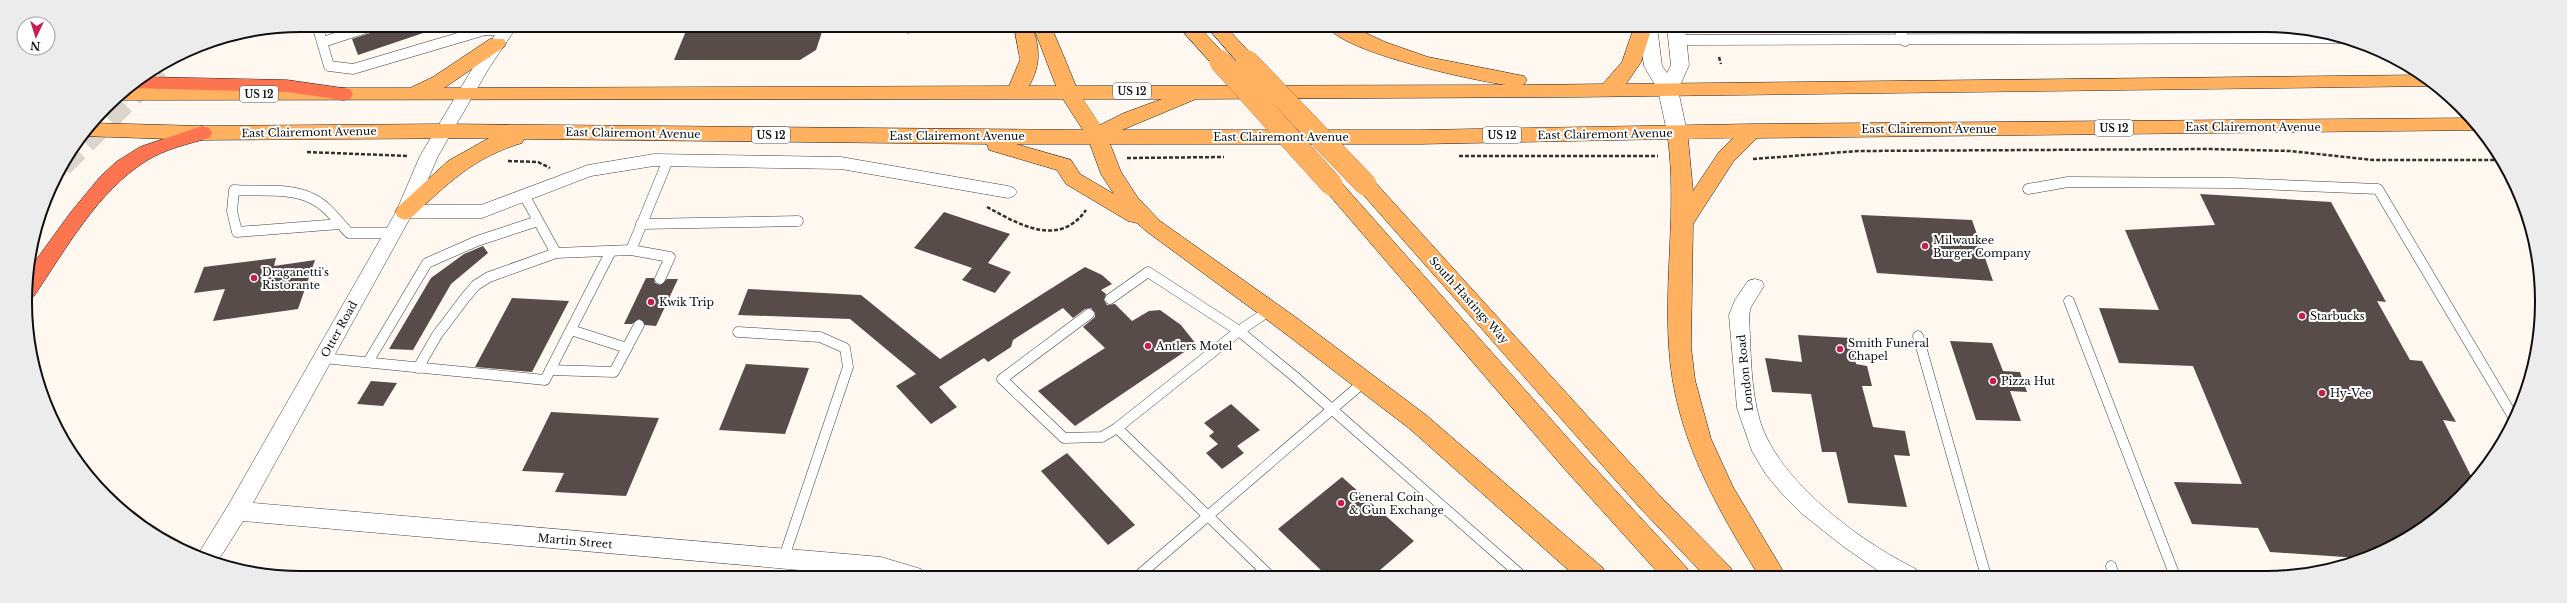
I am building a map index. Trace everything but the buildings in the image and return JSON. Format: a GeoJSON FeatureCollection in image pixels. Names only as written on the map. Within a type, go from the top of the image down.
{"type":"FeatureCollection","features":[{"type":"Feature","properties":{"kind":"highway"},"geometry":{"type":"LineString","coordinates":[[144,83],[274,85],[343,94]]}},
{"type":"Feature","properties":{"kind":"highway"},"geometry":{"type":"LineString","coordinates":[[33,280],[91,202],[122,169],[154,148],[202,133]]}},
{"type":"Feature","properties":{"kind":"main road"},"geometry":{"type":"LineString","coordinates":[[400,94],[440,82],[495,32]]}},
{"type":"Feature","properties":{"kind":"main road"},"geometry":{"type":"LineString","coordinates":[[1016,92],[1029,69],[1031,59],[1029,44],[1025,32]]}},
{"type":"Feature","properties":{"kind":"main road"},"geometry":{"type":"LineString","coordinates":[[1044,32],[1068,91],[1098,136],[1111,174],[1131,203],[1153,226]]}},
{"type":"Feature","properties":{"kind":"main road"},"geometry":{"type":"LineString","coordinates":[[1193,32],[1332,184],[1581,470],[1673,571]]}},
{"type":"Feature","properties":{"kind":"main road","name":"South Hastings Way"},"geometry":{"type":"LineString","coordinates":[[1220,32],[1366,184],[1650,502],[1717,571]]}},
{"type":"Feature","properties":{"kind":"main road"},"geometry":{"type":"LineString","coordinates":[[1349,32],[1380,47],[1448,68],[1490,77],[1608,90],[1625,76],[1634,61],[1642,32]]}},
{"type":"Feature","properties":{"kind":"main road","name":"US 12"},"geometry":{"type":"LineString","coordinates":[[129,95],[1668,90],[2412,78]]}},
{"type":"Feature","properties":{"kind":"main road"},"geometry":{"type":"LineString","coordinates":[[1098,136],[1122,121],[1169,105],[1195,91]]}},
{"type":"Feature","properties":{"kind":"main road","name":"East Clairemont Avenue"},"geometry":{"type":"LineString","coordinates":[[94,130],[202,133],[443,131],[954,137],[1420,137],[1752,131],[2469,125]]}},
{"type":"Feature","properties":{"kind":"main road"},"geometry":{"type":"LineString","coordinates":[[1683,223],[1726,157],[1752,131]]}},
{"type":"Feature","properties":{"kind":"main road"},"geometry":{"type":"LineString","coordinates":[[405,212],[451,170],[480,150],[498,142],[549,132]]}},
{"type":"Feature","properties":{"kind":"main road"},"geometry":{"type":"LineString","coordinates":[[1678,132],[1683,171],[1680,347],[1683,381],[1689,413],[1696,438],[1715,480],[1770,571]]}},
{"type":"Feature","properties":{"kind":"main road"},"geometry":{"type":"LineString","coordinates":[[954,137],[1023,152],[1064,165],[1073,179],[1153,226],[1270,310],[1418,422],[1588,571]]}},
{"type":"Feature","properties":{"kind":"street","name":"Otter Road"},"geometry":{"type":"LineString","coordinates":[[209,555],[237,511],[405,212],[429,156],[465,94],[496,32]]}},
{"type":"Feature","properties":{"kind":"street"},"geometry":{"type":"LineString","coordinates":[[1649,32],[1653,66],[1668,90],[1678,132]]}},
{"type":"Feature","properties":{"kind":"street"},"geometry":{"type":"LineString","coordinates":[[1668,90],[1680,65],[1677,33],[1905,41],[2234,33],[2316,37]]}},
{"type":"Feature","properties":{"kind":"street"},"geometry":{"type":"LineString","coordinates":[[405,212],[470,213],[488,209],[554,183],[620,164],[668,160],[841,163],[1008,192]]}},
{"type":"Feature","properties":{"kind":"street","name":"London Road"},"geometry":{"type":"LineString","coordinates":[[1755,286],[1742,305],[1739,315],[1744,388],[1750,421],[1758,443],[1775,469],[1814,511],[1900,571]]}},
{"type":"Feature","properties":{"kind":"street","name":"Martin Street"},"geometry":{"type":"LineString","coordinates":[[237,511],[783,560],[881,567],[896,571]]}},
{"type":"Feature","properties":{"kind":"lane"},"geometry":{"type":"LineString","coordinates":[[319,32],[328,66],[353,69],[492,32]]}},
{"type":"Feature","properties":{"kind":"lane"},"geometry":{"type":"LineString","coordinates":[[323,42],[354,32]]}},
{"type":"Feature","properties":{"kind":"lane"},"geometry":{"type":"LineString","coordinates":[[1900,32],[1905,41]]}},
{"type":"Feature","properties":{"kind":"lane"},"geometry":{"type":"LineString","coordinates":[[630,250],[668,160]]}},
{"type":"Feature","properties":{"kind":"lane"},"geometry":{"type":"LineString","coordinates":[[2028,189],[2068,182],[2098,182],[2232,183],[2378,189],[2511,413]]}},
{"type":"Feature","properties":{"kind":"lane"},"geometry":{"type":"LineString","coordinates":[[340,224],[237,232],[234,223],[232,200],[234,190],[291,193],[314,200],[340,224],[349,233],[393,233]]}},
{"type":"Feature","properties":{"kind":"lane"},"geometry":{"type":"LineString","coordinates":[[524,195],[556,253]]}},
{"type":"Feature","properties":{"kind":"lane"},"geometry":{"type":"LineString","coordinates":[[368,362],[427,263],[477,241],[538,221]]}},
{"type":"Feature","properties":{"kind":"lane"},"geometry":{"type":"LineString","coordinates":[[641,224],[798,222]]}},
{"type":"Feature","properties":{"kind":"lane"},"geometry":{"type":"LineString","coordinates":[[418,368],[437,335],[476,285],[489,277],[556,253],[630,250],[670,257],[660,278]]}},
{"type":"Feature","properties":{"kind":"lane"},"geometry":{"type":"LineString","coordinates":[[323,358],[545,380],[611,251]]}},
{"type":"Feature","properties":{"kind":"lane"},"geometry":{"type":"LineString","coordinates":[[1110,299],[1148,272],[1240,331],[1517,571]]}},
{"type":"Feature","properties":{"kind":"lane"},"geometry":{"type":"LineString","coordinates":[[2069,301],[2173,571]]}},
{"type":"Feature","properties":{"kind":"lane"},"geometry":{"type":"LineString","coordinates":[[1090,314],[1002,379],[1064,438],[1102,437],[1117,428],[1240,331],[1270,310]]}},
{"type":"Feature","properties":{"kind":"lane"},"geometry":{"type":"LineString","coordinates":[[550,370],[614,372],[639,325]]}},
{"type":"Feature","properties":{"kind":"lane"},"geometry":{"type":"LineString","coordinates":[[571,330],[627,348]]}},
{"type":"Feature","properties":{"kind":"lane"},"geometry":{"type":"LineString","coordinates":[[738,332],[820,337],[845,348],[848,367],[783,560]]}},
{"type":"Feature","properties":{"kind":"lane"},"geometry":{"type":"LineString","coordinates":[[1918,336],[1985,571]]}},
{"type":"Feature","properties":{"kind":"lane"},"geometry":{"type":"LineString","coordinates":[[1144,571],[1365,381]]}},
{"type":"Feature","properties":{"kind":"lane"},"geometry":{"type":"LineString","coordinates":[[1117,428],[1206,517],[1265,571]]}},
{"type":"Feature","properties":{"kind":"path"},"geometry":{"type":"LineString","coordinates":[[304,152],[429,156]]}},
{"type":"Feature","properties":{"kind":"path"},"geometry":{"type":"LineString","coordinates":[[504,161],[543,163],[552,171],[554,183]]}},
{"type":"Feature","properties":{"kind":"path"},"geometry":{"type":"LineString","coordinates":[[986,206],[1000,215],[1032,228],[1052,231],[1071,226],[1084,215],[1087,207]]}},
{"type":"Feature","properties":{"kind":"tunnel"},"geometry":{"type":"LineString","coordinates":[[80,148],[148,80]]}},
{"type":"Feature","properties":{"kind":"place","name":"Milwaukee Burger Company"},"geometry":{"type":"Point","coordinates":[1925,246]}},
{"type":"Feature","properties":{"kind":"place","name":"Draganetti's Ristorante"},"geometry":{"type":"Point","coordinates":[254,278]}},
{"type":"Feature","properties":{"kind":"place","name":"Kwik Trip"},"geometry":{"type":"Point","coordinates":[651,302]}},
{"type":"Feature","properties":{"kind":"place","name":"Starbucks"},"geometry":{"type":"Point","coordinates":[2302,316]}},
{"type":"Feature","properties":{"kind":"place","name":"Antlers Motel"},"geometry":{"type":"Point","coordinates":[1148,346]}},
{"type":"Feature","properties":{"kind":"place","name":"Smith Funeral Chapel"},"geometry":{"type":"Point","coordinates":[1840,349]}},
{"type":"Feature","properties":{"kind":"place","name":"Pizza Hut"},"geometry":{"type":"Point","coordinates":[1993,381]}},
{"type":"Feature","properties":{"kind":"place","name":"Hy-Vee"},"geometry":{"type":"Point","coordinates":[2322,393]}},
{"type":"Feature","properties":{"kind":"place","name":"General Coin & Gun Exchange"},"geometry":{"type":"Point","coordinates":[1341,503]}}]}
